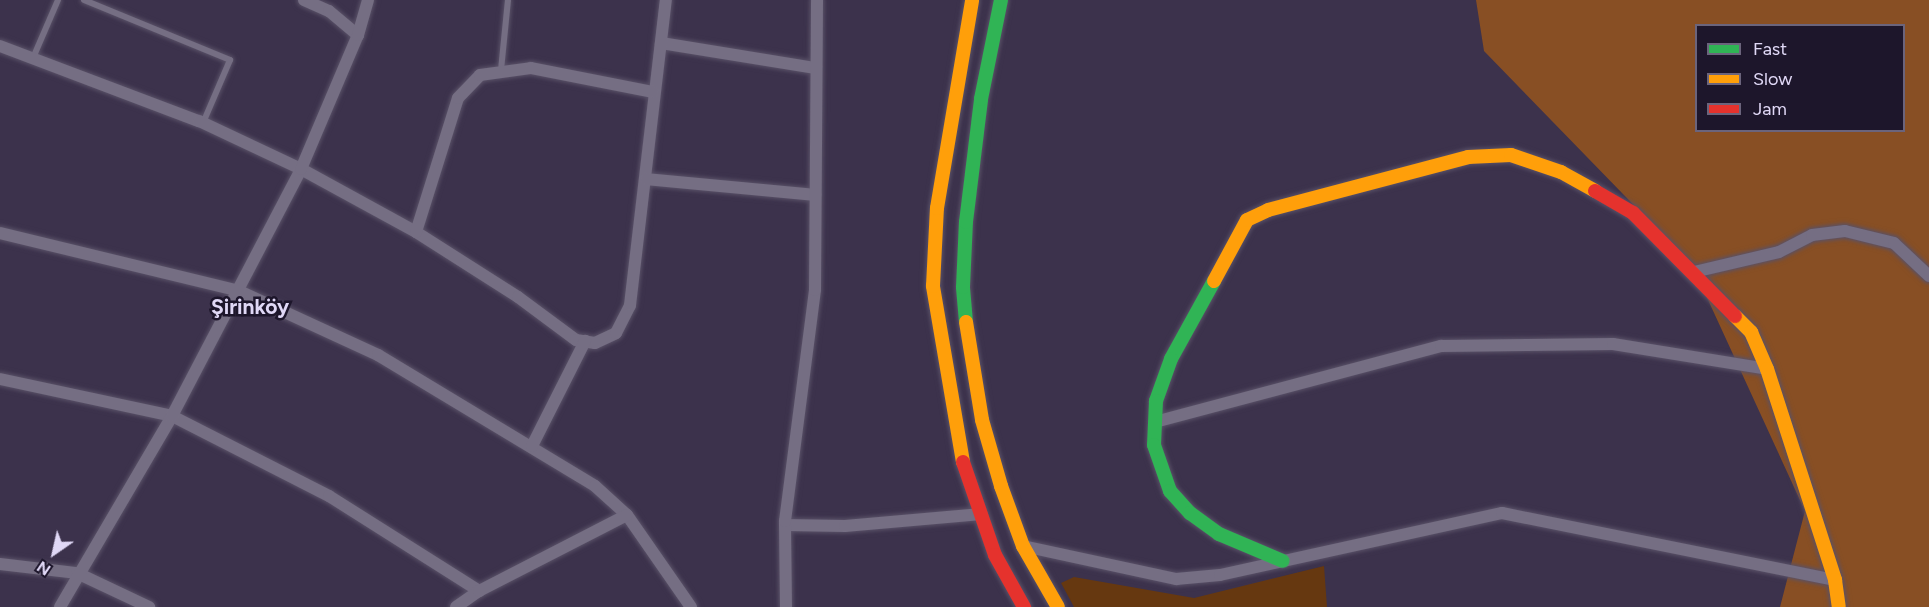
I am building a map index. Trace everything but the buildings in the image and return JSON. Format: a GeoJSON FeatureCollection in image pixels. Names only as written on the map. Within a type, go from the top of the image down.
{"type":"FeatureCollection","features":[{"type":"Feature","properties":{"kind":"street"},"geometry":{"type":"LineString","coordinates":[[305,0],[329,11],[358,35]]}},
{"type":"Feature","properties":{"kind":"street"},"geometry":{"type":"LineString","coordinates":[[60,607],[77,573],[172,416],[301,169],[358,35],[368,0]]}},
{"type":"Feature","properties":{"kind":"street"},"geometry":{"type":"LineString","coordinates":[[0,46],[203,123],[301,169],[416,232],[518,297],[576,340],[595,343],[616,333],[630,305],[646,179],[653,92],[666,0]]}},
{"type":"Feature","properties":{"kind":"street"},"geometry":{"type":"LineString","coordinates":[[786,607],[785,525],[815,290],[817,0]]}},
{"type":"Feature","properties":{"kind":"street"},"geometry":{"type":"LineString","coordinates":[[972,0],[937,208],[933,286],[959,449],[995,555],[1024,607]]}},
{"type":"Feature","properties":{"kind":"street"},"geometry":{"type":"LineString","coordinates":[[1001,0],[981,99],[966,222],[963,287],[969,352],[982,420],[1023,546],[1058,607]]}},
{"type":"Feature","properties":{"kind":"street"},"geometry":{"type":"LineString","coordinates":[[660,43],[816,68]]}},
{"type":"Feature","properties":{"kind":"street"},"geometry":{"type":"LineString","coordinates":[[416,232],[458,98],[480,75],[501,70],[531,68],[653,92]]}},
{"type":"Feature","properties":{"kind":"street"},"geometry":{"type":"LineString","coordinates":[[1283,561],[1219,534],[1190,513],[1170,491],[1154,445],[1156,401],[1171,359],[1247,220],[1268,210],[1468,158],[1511,154],[1562,172],[1632,213],[1694,272],[1751,332],[1767,369],[1835,580],[1839,607]]}},
{"type":"Feature","properties":{"kind":"street"},"geometry":{"type":"LineString","coordinates":[[646,179],[815,195]]}},
{"type":"Feature","properties":{"kind":"street"},"geometry":{"type":"LineString","coordinates":[[1694,272],[1779,252],[1812,235],[1845,231],[1894,243],[1929,276]]}},
{"type":"Feature","properties":{"kind":"street"},"geometry":{"type":"LineString","coordinates":[[0,233],[239,291],[378,355],[595,486],[627,515],[692,607]]}},
{"type":"Feature","properties":{"kind":"street"},"geometry":{"type":"LineString","coordinates":[[532,446],[585,342]]}},
{"type":"Feature","properties":{"kind":"street"},"geometry":{"type":"LineString","coordinates":[[1155,422],[1441,346],[1613,344],[1767,369]]}},
{"type":"Feature","properties":{"kind":"street"},"geometry":{"type":"LineString","coordinates":[[0,379],[172,416],[329,496],[479,591]]}},
{"type":"Feature","properties":{"kind":"street"},"geometry":{"type":"LineString","coordinates":[[1023,546],[1176,579],[1220,575],[1502,513],[1835,580]]}},
{"type":"Feature","properties":{"kind":"street"},"geometry":{"type":"LineString","coordinates":[[785,525],[845,526],[981,514]]}},
{"type":"Feature","properties":{"kind":"street"},"geometry":{"type":"LineString","coordinates":[[456,607],[479,591],[627,515]]}},
{"type":"Feature","properties":{"kind":"street"},"geometry":{"type":"LineString","coordinates":[[0,564],[77,573],[149,607]]}},
{"type":"Feature","properties":{"kind":"lane"},"geometry":{"type":"LineString","coordinates":[[33,58],[58,0]]}},
{"type":"Feature","properties":{"kind":"lane"},"geometry":{"type":"LineString","coordinates":[[84,0],[230,60],[203,123]]}},
{"type":"Feature","properties":{"kind":"lane"},"geometry":{"type":"LineString","coordinates":[[501,70],[508,0]]}},
{"type":"Feature","properties":{"kind":"shaded area"},"geometry":{"type":"Polygon","coordinates":[[[1476,0],[1929,0],[1929,607],[1780,607],[1805,511],[1692,265],[1484,51],[1476,0]]]}},
{"type":"Feature","properties":{"kind":"shaded area"},"geometry":{"type":"Polygon","coordinates":[[[1324,566],[1327,607],[1074,607],[1061,583],[1074,577],[1194,598],[1324,566]]]}},
{"type":"Feature","properties":{"kind":"traffic: fast"},"geometry":{"type":"LineString","coordinates":[[966,322],[963,287],[966,222],[981,99],[1001,0]]}},
{"type":"Feature","properties":{"kind":"traffic: fast"},"geometry":{"type":"LineString","coordinates":[[1214,281],[1171,359],[1156,401],[1154,445],[1170,491],[1190,513],[1219,534],[1283,561]]}},
{"type":"Feature","properties":{"kind":"traffic: slow"},"geometry":{"type":"LineString","coordinates":[[963,462],[933,286],[937,208],[972,0]]}},
{"type":"Feature","properties":{"kind":"traffic: slow"},"geometry":{"type":"LineString","coordinates":[[1214,281],[1247,220],[1268,210],[1468,157],[1511,155],[1561,172],[1595,191]]}},
{"type":"Feature","properties":{"kind":"traffic: slow"},"geometry":{"type":"LineString","coordinates":[[1735,316],[1751,332],[1767,369],[1835,580],[1839,607]]}},
{"type":"Feature","properties":{"kind":"traffic: slow"},"geometry":{"type":"LineString","coordinates":[[966,322],[982,420],[1001,486],[1023,546],[1058,607]]}},
{"type":"Feature","properties":{"kind":"traffic: jam"},"geometry":{"type":"LineString","coordinates":[[1595,191],[1633,213],[1735,316]]}},
{"type":"Feature","properties":{"kind":"traffic: jam"},"geometry":{"type":"LineString","coordinates":[[963,462],[995,555],[1024,607]]}},
{"type":"Feature","properties":{"kind":"district","name":"Şirinköy"},"geometry":{"type":"Point","coordinates":[250,307]}}]}
